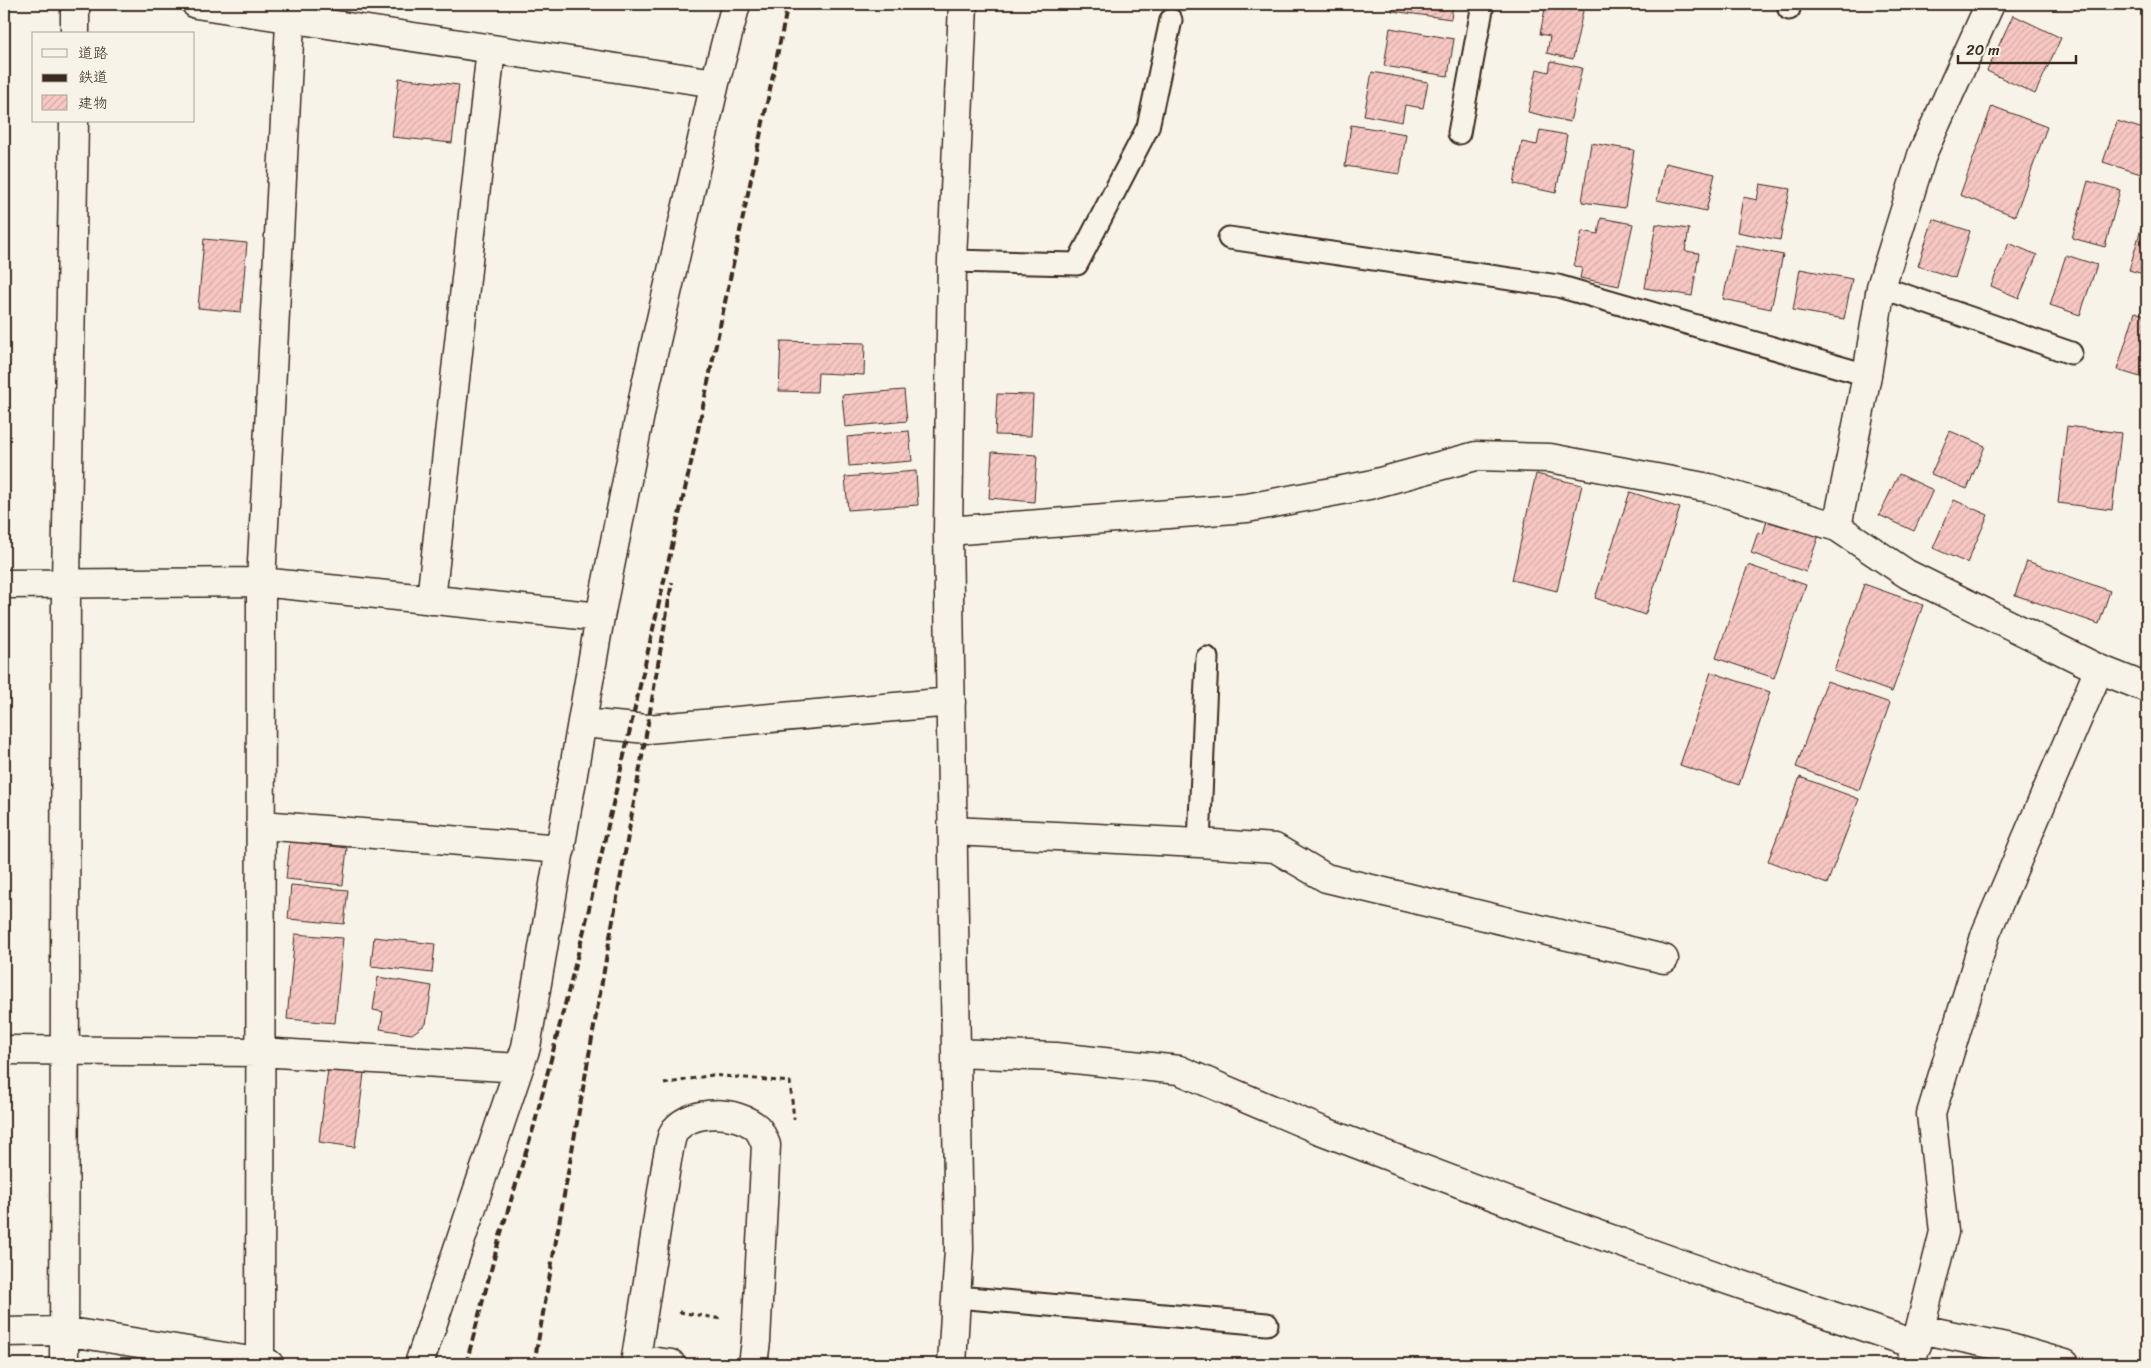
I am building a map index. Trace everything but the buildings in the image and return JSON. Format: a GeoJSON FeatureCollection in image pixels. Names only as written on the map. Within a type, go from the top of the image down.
{"type":"FeatureCollection","features":[{"type":"Feature","properties":{"kind":"street"},"geometry":{"type":"LineString","coordinates":[[75,32],[76,4]]}},
{"type":"Feature","properties":{"kind":"street"},"geometry":{"type":"LineString","coordinates":[[196,4],[291,11],[491,48],[715,83]]}},
{"type":"Feature","properties":{"kind":"street"},"geometry":{"type":"LineString","coordinates":[[419,1364],[526,1047],[600,617],[645,389],[715,83],[736,4]]}},
{"type":"Feature","properties":{"kind":"street"},"geometry":{"type":"LineString","coordinates":[[952,1364],[959,1249],[948,531],[952,261],[963,4]]}},
{"type":"Feature","properties":{"kind":"street"},"geometry":{"type":"LineString","coordinates":[[1837,526],[1867,375],[1881,287],[1923,152],[1990,4]]}},
{"type":"Feature","properties":{"kind":"street"},"geometry":{"type":"LineString","coordinates":[[4,1332],[64,1331],[263,1364],[260,1052],[262,825],[261,582],[291,11]]}},
{"type":"Feature","properties":{"kind":"street"},"geometry":{"type":"LineString","coordinates":[[431,600],[491,48]]}},
{"type":"Feature","properties":{"kind":"street"},"geometry":{"type":"LineString","coordinates":[[64,1364],[66,583],[74,122]]}},
{"type":"Feature","properties":{"kind":"street"},"geometry":{"type":"LineString","coordinates":[[948,531],[1247,508],[1369,484],[1476,456],[1550,458],[1709,488],[1837,526],[1907,574],[2099,669],[2147,688]]}},
{"type":"Feature","properties":{"kind":"street"},"geometry":{"type":"LineString","coordinates":[[4,584],[261,582],[600,617]]}},
{"type":"Feature","properties":{"kind":"street"},"geometry":{"type":"LineString","coordinates":[[1917,1346],[1944,1232],[1931,1114],[1986,933],[2099,669]]}},
{"type":"Feature","properties":{"kind":"street"},"geometry":{"type":"LineString","coordinates":[[583,723],[647,728],[951,702]]}},
{"type":"Feature","properties":{"kind":"street"},"geometry":{"type":"LineString","coordinates":[[262,825],[561,849]]}},
{"type":"Feature","properties":{"kind":"street"},"geometry":{"type":"LineString","coordinates":[[953,831],[1199,842],[1275,848],[1326,878],[1664,959]]}},
{"type":"Feature","properties":{"kind":"street"},"geometry":{"type":"LineString","coordinates":[[4,1050],[260,1052],[519,1068]]}},
{"type":"Feature","properties":{"kind":"street"},"geometry":{"type":"LineString","coordinates":[[956,1054],[1056,1057],[1179,1070],[1320,1130],[1541,1214],[1917,1346],[2010,1348],[2065,1364]]}},
{"type":"Feature","properties":{"kind":"street"},"geometry":{"type":"LineString","coordinates":[[635,1364],[667,1160],[674,1132],[689,1119],[704,1114],[739,1119],[758,1129],[766,1145],[756,1341],[753,1364]]}},
{"type":"Feature","properties":{"kind":"street"},"geometry":{"type":"LineString","coordinates":[[650,1364],[655,1362],[671,1364]]}},
{"type":"Feature","properties":{"kind":"lane"},"geometry":{"type":"LineString","coordinates":[[1459,133],[1483,4]]}},
{"type":"Feature","properties":{"kind":"lane"},"geometry":{"type":"LineString","coordinates":[[952,261],[1077,264],[1148,127],[1171,20]]}},
{"type":"Feature","properties":{"kind":"lane"},"geometry":{"type":"LineString","coordinates":[[1228,238],[1558,286],[1867,375]]}},
{"type":"Feature","properties":{"kind":"lane"},"geometry":{"type":"LineString","coordinates":[[1881,287],[2071,353]]}},
{"type":"Feature","properties":{"kind":"lane"},"geometry":{"type":"LineString","coordinates":[[1199,842],[1208,658]]}},
{"type":"Feature","properties":{"kind":"lane"},"geometry":{"type":"LineString","coordinates":[[957,1296],[1267,1324]]}},
{"type":"Feature","properties":{"kind":"path"},"geometry":{"type":"LineString","coordinates":[[673,1311],[730,1320]]}},
{"type":"Feature","properties":{"kind":"railway"},"geometry":{"type":"LineString","coordinates":[[466,1364],[500,1236],[534,1126],[585,926],[691,463],[788,4]]}},
{"type":"Feature","properties":{"kind":"railway"},"geometry":{"type":"LineString","coordinates":[[534,1364],[672,582]]}}]}
